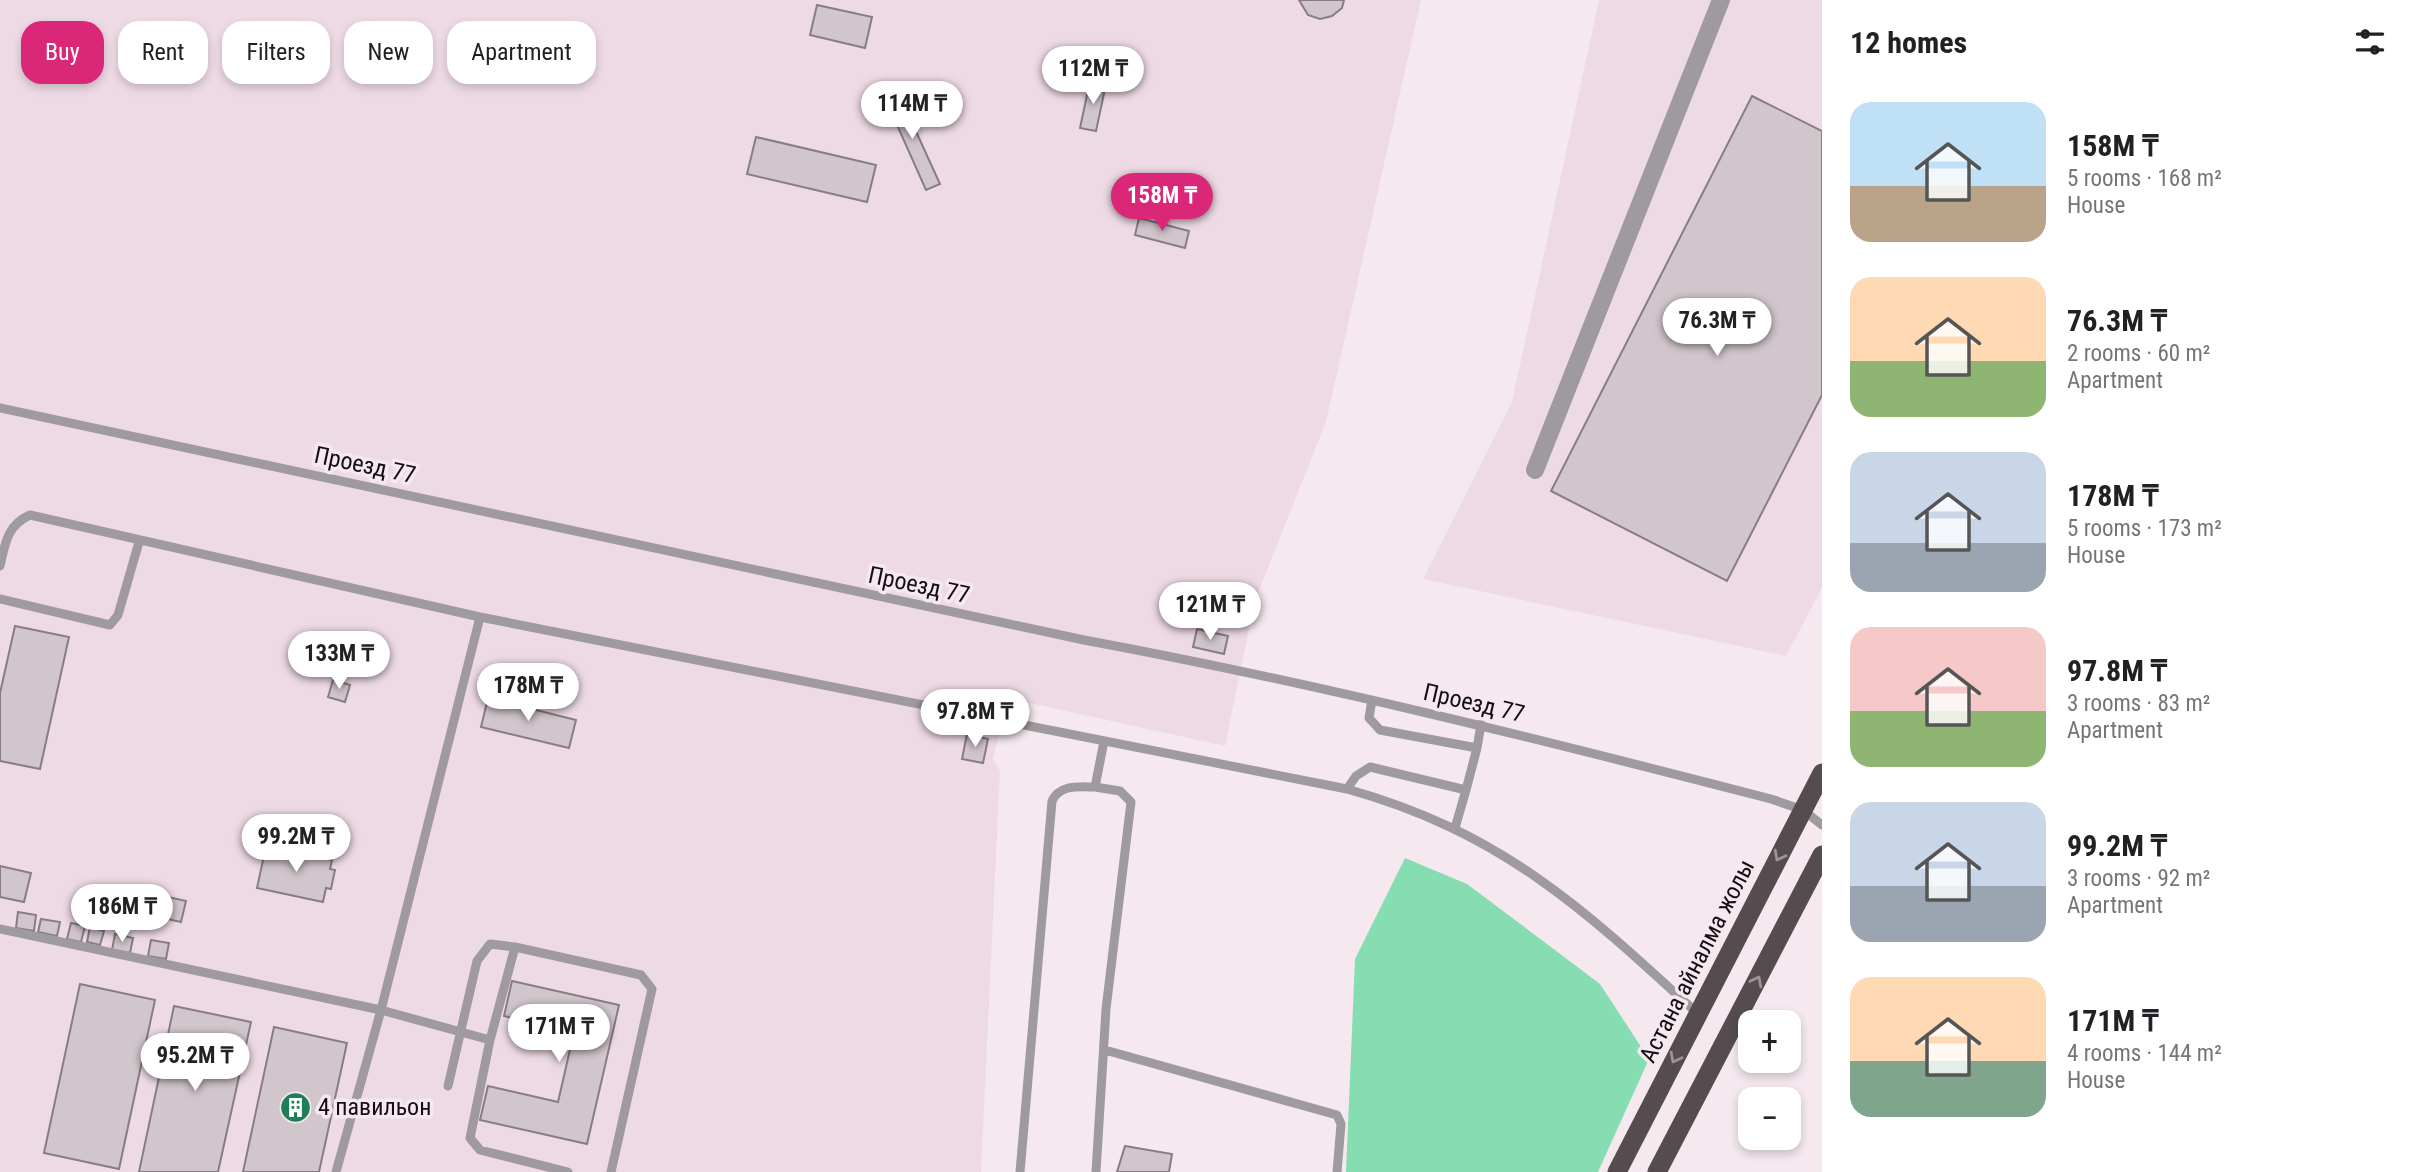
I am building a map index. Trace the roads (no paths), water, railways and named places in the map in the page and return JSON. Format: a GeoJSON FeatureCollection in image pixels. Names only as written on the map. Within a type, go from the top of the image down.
{"type":"FeatureCollection","features":[{"type":"Feature","properties":{"kind":"highway","name":"Астана айналма жолы"},"geometry":{"type":"LineString","coordinates":[[1617,1172],[1822,773]]}},
{"type":"Feature","properties":{"kind":"highway"},"geometry":{"type":"LineString","coordinates":[[1657,1172],[1822,855]]}},
{"type":"Feature","properties":{"kind":"street"},"geometry":{"type":"LineString","coordinates":[[1535,470],[1721,0]]}},
{"type":"Feature","properties":{"kind":"lane","name":"Проезд 77"},"geometry":{"type":"LineString","coordinates":[[0,408],[1084,640],[1240,669],[1481,723],[1803,810],[1822,825]]}},
{"type":"Feature","properties":{"kind":"lane"},"geometry":{"type":"LineString","coordinates":[[0,566],[8,535],[18,520],[30,515],[139,542],[480,617],[1347,789],[1455,828],[1532,872],[1578,906],[1697,1013]]}},
{"type":"Feature","properties":{"kind":"lane"},"geometry":{"type":"LineString","coordinates":[[0,599],[110,625],[118,615],[139,542]]}},
{"type":"Feature","properties":{"kind":"lane"},"geometry":{"type":"LineString","coordinates":[[336,1172],[381,1010],[480,617]]}},
{"type":"Feature","properties":{"kind":"lane"},"geometry":{"type":"LineString","coordinates":[[1372,700],[1369,718],[1380,730],[1477,748]]}},
{"type":"Feature","properties":{"kind":"lane"},"geometry":{"type":"LineString","coordinates":[[1455,828],[1477,748],[1481,723]]}},
{"type":"Feature","properties":{"kind":"lane"},"geometry":{"type":"LineString","coordinates":[[1095,787],[1104,741]]}},
{"type":"Feature","properties":{"kind":"lane"},"geometry":{"type":"LineString","coordinates":[[1347,789],[1356,776],[1370,767],[1466,790]]}},
{"type":"Feature","properties":{"kind":"lane"},"geometry":{"type":"LineString","coordinates":[[1020,1172],[1052,801],[1055,795],[1069,788],[1095,787],[1120,791],[1130,803],[1107,998],[1096,1172]]}},
{"type":"Feature","properties":{"kind":"lane"},"geometry":{"type":"LineString","coordinates":[[0,929],[381,1010],[490,1040]]}},
{"type":"Feature","properties":{"kind":"lane"},"geometry":{"type":"LineString","coordinates":[[448,1086],[477,961],[490,944],[641,975],[652,989],[611,1172]]}},
{"type":"Feature","properties":{"kind":"lane"},"geometry":{"type":"LineString","coordinates":[[515,947],[490,1040],[470,1138],[480,1150],[568,1172]]}},
{"type":"Feature","properties":{"kind":"lane"},"geometry":{"type":"LineString","coordinates":[[1105,1050],[1337,1115],[1341,1124],[1337,1172]]}},
{"type":"Feature","properties":{"kind":"place","name":"4 павильон"},"geometry":{"type":"Point","coordinates":[295,1107]}}]}
